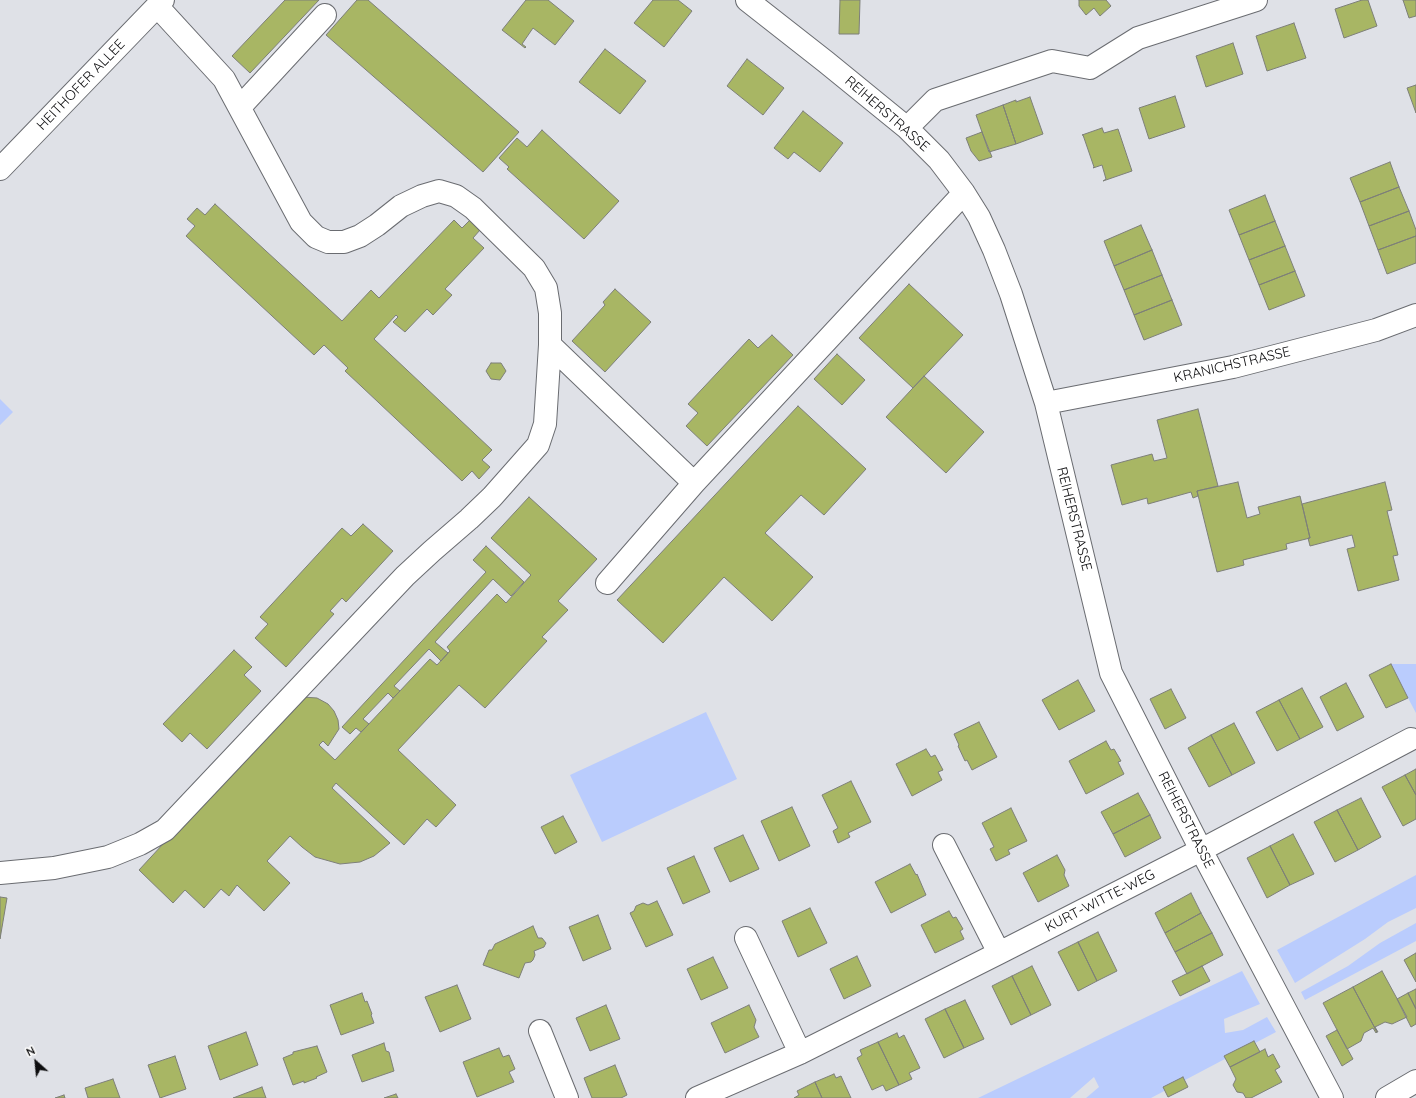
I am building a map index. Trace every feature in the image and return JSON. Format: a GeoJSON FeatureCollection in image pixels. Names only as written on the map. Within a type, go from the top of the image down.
{"type":"FeatureCollection","features":[{"type":"Feature","properties":{"kind":"street"},"geometry":{"type":"LineString","coordinates":[[907,128],[935,100],[1052,61],[1090,68],[1138,38],[1256,0]]}},
{"type":"Feature","properties":{"kind":"street","name":"REIHERSTRASSE"},"geometry":{"type":"LineString","coordinates":[[754,2],[907,128],[939,160],[964,192],[979,217],[1011,294],[1046,403],[1111,673],[1201,850],[1332,1098]]}},
{"type":"Feature","properties":{"kind":"street"},"geometry":{"type":"LineString","coordinates":[[0,873],[54,868],[108,857],[140,844],[165,830],[405,576],[492,497],[538,445],[545,424],[550,345],[550,313],[546,288],[534,268],[473,208],[456,196],[439,192],[422,196],[401,206],[360,236],[344,242],[328,242],[316,237],[301,222],[224,79],[160,3]]}},
{"type":"Feature","properties":{"kind":"street","name":"HEITHOFER ALLEE"},"geometry":{"type":"LineString","coordinates":[[0,170],[160,3]]}},
{"type":"Feature","properties":{"kind":"street"},"geometry":{"type":"LineString","coordinates":[[240,107],[325,15]]}},
{"type":"Feature","properties":{"kind":"street"},"geometry":{"type":"LineString","coordinates":[[607,584],[694,483],[964,192]]}},
{"type":"Feature","properties":{"kind":"street","name":"KRANICHSTRASSE"},"geometry":{"type":"LineString","coordinates":[[1046,403],[1233,367],[1376,330],[1416,315]]}},
{"type":"Feature","properties":{"kind":"street"},"geometry":{"type":"LineString","coordinates":[[550,345],[694,483]]}},
{"type":"Feature","properties":{"kind":"street","name":"KURT-WITTE-WEG"},"geometry":{"type":"LineString","coordinates":[[697,1098],[800,1053],[999,953],[1201,850],[1411,739]]}},
{"type":"Feature","properties":{"kind":"street"},"geometry":{"type":"LineString","coordinates":[[944,845],[999,953]]}},
{"type":"Feature","properties":{"kind":"street"},"geometry":{"type":"LineString","coordinates":[[746,938],[800,1053]]}},
{"type":"Feature","properties":{"kind":"street"},"geometry":{"type":"LineString","coordinates":[[540,1031],[567,1098]]}},
{"type":"Feature","properties":{"kind":"shaded area"},"geometry":{"type":"Polygon","coordinates":[[[0,399],[13,412],[0,425],[0,399]]]}},
{"type":"Feature","properties":{"kind":"shaded area"},"geometry":{"type":"Polygon","coordinates":[[[1391,664],[1416,664],[1416,713],[1408,698],[1391,664]]]}},
{"type":"Feature","properties":{"kind":"shaded area"},"geometry":{"type":"Polygon","coordinates":[[[706,712],[737,779],[602,842],[570,775],[706,712]]]}},
{"type":"Feature","properties":{"kind":"shaded area"},"geometry":{"type":"Polygon","coordinates":[[[1416,875],[1416,908],[1388,922],[1365,939],[1295,983],[1277,950],[1416,875]]]}},
{"type":"Feature","properties":{"kind":"shaded area"},"geometry":{"type":"Polygon","coordinates":[[[1416,923],[1416,941],[1305,1000],[1301,992],[1348,966],[1380,943],[1416,923]]]}},
{"type":"Feature","properties":{"kind":"shaded area"},"geometry":{"type":"Polygon","coordinates":[[[1242,971],[1260,1004],[1224,1019],[1225,1033],[1243,1030],[1267,1017],[1276,1032],[1151,1098],[1086,1098],[1099,1087],[1094,1077],[1070,1098],[978,1098],[1242,971]]]}},
{"type":"Feature","properties":{"kind":"building"},"geometry":{"type":"Polygon","coordinates":[[[285,0],[319,0],[250,73],[232,56],[285,0]]]}},
{"type":"Feature","properties":{"kind":"building"},"geometry":{"type":"Polygon","coordinates":[[[357,0],[368,0],[519,132],[483,172],[326,35],[357,0]]]}},
{"type":"Feature","properties":{"kind":"building"},"geometry":{"type":"Polygon","coordinates":[[[526,0],[548,0],[574,21],[555,45],[533,28],[522,44],[526,47],[525,48],[502,30],[526,0]]]}},
{"type":"Feature","properties":{"kind":"building"},"geometry":{"type":"Polygon","coordinates":[[[653,0],[678,0],[692,11],[664,47],[634,23],[653,0]]]}},
{"type":"Feature","properties":{"kind":"building"},"geometry":{"type":"Polygon","coordinates":[[[840,0],[860,0],[859,34],[839,34],[840,0]]]}},
{"type":"Feature","properties":{"kind":"building"},"geometry":{"type":"Polygon","coordinates":[[[1079,0],[1106,0],[1111,6],[1100,16],[1094,8],[1086,15],[1079,6],[1079,0]]]}},
{"type":"Feature","properties":{"kind":"building"},"geometry":{"type":"Polygon","coordinates":[[[1362,0],[1368,0],[1377,26],[1344,38],[1335,9],[1362,0]]]}},
{"type":"Feature","properties":{"kind":"building"},"geometry":{"type":"Polygon","coordinates":[[[1403,0],[1416,0],[1416,16],[1409,18],[1403,0]]]}},
{"type":"Feature","properties":{"kind":"building"},"geometry":{"type":"Polygon","coordinates":[[[1294,23],[1306,58],[1267,71],[1256,36],[1294,23]]]}},
{"type":"Feature","properties":{"kind":"building"},"geometry":{"type":"Polygon","coordinates":[[[1233,43],[1243,74],[1206,87],[1196,56],[1233,43]]]}},
{"type":"Feature","properties":{"kind":"building"},"geometry":{"type":"Polygon","coordinates":[[[605,49],[646,81],[620,114],[579,82],[605,49]]]}},
{"type":"Feature","properties":{"kind":"building"},"geometry":{"type":"Polygon","coordinates":[[[747,59],[784,88],[763,115],[727,86],[747,59]]]}},
{"type":"Feature","properties":{"kind":"building"},"geometry":{"type":"Polygon","coordinates":[[[1416,85],[1416,113],[1407,88],[1416,85]]]}},
{"type":"Feature","properties":{"kind":"building"},"geometry":{"type":"Polygon","coordinates":[[[1175,96],[1185,127],[1149,139],[1139,108],[1175,96]]]}},
{"type":"Feature","properties":{"kind":"building"},"geometry":{"type":"Polygon","coordinates":[[[1030,97],[1043,134],[1016,144],[1003,105],[1030,97]]]}},
{"type":"Feature","properties":{"kind":"building"},"geometry":{"type":"Polygon","coordinates":[[[1003,105],[1016,144],[989,152],[976,115],[1003,105]]]}},
{"type":"Feature","properties":{"kind":"building"},"geometry":{"type":"Polygon","coordinates":[[[803,111],[843,143],[820,172],[794,152],[788,159],[774,148],[803,111]]]}},
{"type":"Feature","properties":{"kind":"building"},"geometry":{"type":"Polygon","coordinates":[[[1102,128],[1104,133],[1118,129],[1132,171],[1103,181],[1106,179],[1102,165],[1093,168],[1094,167],[1082,135],[1102,128]]]}},
{"type":"Feature","properties":{"kind":"building"},"geometry":{"type":"Polygon","coordinates":[[[542,130],[619,201],[584,239],[507,169],[509,167],[499,158],[517,138],[527,147],[542,130]]]}},
{"type":"Feature","properties":{"kind":"building"},"geometry":{"type":"Polygon","coordinates":[[[982,132],[992,157],[979,161],[971,151],[966,138],[982,132]]]}},
{"type":"Feature","properties":{"kind":"building"},"geometry":{"type":"Polygon","coordinates":[[[1390,162],[1399,187],[1360,202],[1350,178],[1390,162]]]}},
{"type":"Feature","properties":{"kind":"building"},"geometry":{"type":"Polygon","coordinates":[[[1399,187],[1409,211],[1369,226],[1360,202],[1399,187]]]}},
{"type":"Feature","properties":{"kind":"building"},"geometry":{"type":"Polygon","coordinates":[[[1265,195],[1275,221],[1239,235],[1229,210],[1265,195]]]}},
{"type":"Feature","properties":{"kind":"building"},"geometry":{"type":"Polygon","coordinates":[[[215,204],[342,321],[371,290],[379,298],[454,220],[462,228],[470,220],[480,230],[473,238],[484,248],[445,289],[452,295],[433,315],[427,309],[405,332],[393,322],[398,317],[396,315],[374,339],[492,450],[482,460],[490,467],[479,479],[472,471],[462,481],[345,371],[348,368],[324,345],[314,355],[186,236],[195,226],[187,219],[197,208],[205,215],[215,204]]]}},
{"type":"Feature","properties":{"kind":"building"},"geometry":{"type":"Polygon","coordinates":[[[1409,211],[1416,230],[1416,236],[1378,250],[1369,226],[1409,211]]]}},
{"type":"Feature","properties":{"kind":"building"},"geometry":{"type":"Polygon","coordinates":[[[1275,221],[1285,246],[1249,260],[1239,235],[1275,221]]]}},
{"type":"Feature","properties":{"kind":"building"},"geometry":{"type":"Polygon","coordinates":[[[1141,225],[1152,250],[1114,266],[1104,241],[1141,225]]]}},
{"type":"Feature","properties":{"kind":"building"},"geometry":{"type":"Polygon","coordinates":[[[1416,236],[1416,263],[1387,274],[1378,250],[1416,236]]]}},
{"type":"Feature","properties":{"kind":"building"},"geometry":{"type":"Polygon","coordinates":[[[1285,246],[1295,271],[1259,285],[1249,260],[1285,246]]]}},
{"type":"Feature","properties":{"kind":"building"},"geometry":{"type":"Polygon","coordinates":[[[1152,250],[1162,275],[1124,290],[1114,266],[1152,250]]]}},
{"type":"Feature","properties":{"kind":"building"},"geometry":{"type":"Polygon","coordinates":[[[1295,271],[1305,296],[1269,310],[1259,285],[1295,271]]]}},
{"type":"Feature","properties":{"kind":"building"},"geometry":{"type":"Polygon","coordinates":[[[1162,275],[1172,300],[1134,315],[1124,290],[1162,275]]]}},
{"type":"Feature","properties":{"kind":"building"},"geometry":{"type":"Polygon","coordinates":[[[909,284],[963,335],[913,388],[859,338],[909,284]]]}},
{"type":"Feature","properties":{"kind":"building"},"geometry":{"type":"Polygon","coordinates":[[[615,289],[651,322],[605,372],[572,341],[605,305],[603,302],[615,289]]]}},
{"type":"Feature","properties":{"kind":"building"},"geometry":{"type":"Polygon","coordinates":[[[1172,300],[1182,325],[1144,340],[1134,315],[1172,300]]]}},
{"type":"Feature","properties":{"kind":"building"},"geometry":{"type":"Polygon","coordinates":[[[772,335],[793,355],[707,446],[686,426],[698,413],[688,404],[749,339],[758,348],[772,335]]]}},
{"type":"Feature","properties":{"kind":"building"},"geometry":{"type":"Polygon","coordinates":[[[837,354],[865,380],[842,405],[814,379],[837,354]]]}},
{"type":"Feature","properties":{"kind":"building"},"geometry":{"type":"Polygon","coordinates":[[[491,363],[501,363],[506,371],[500,380],[491,379],[486,371],[491,363]]]}},
{"type":"Feature","properties":{"kind":"building"},"geometry":{"type":"Polygon","coordinates":[[[924,376],[984,432],[946,473],[886,417],[924,376]]]}},
{"type":"Feature","properties":{"kind":"building"},"geometry":{"type":"Polygon","coordinates":[[[798,406],[866,469],[824,515],[801,495],[765,533],[813,577],[772,621],[724,577],[663,643],[617,600],[798,406]]]}},
{"type":"Feature","properties":{"kind":"building"},"geometry":{"type":"Polygon","coordinates":[[[1198,409],[1218,486],[1197,491],[1198,496],[1193,498],[1191,492],[1148,504],[1147,498],[1122,505],[1111,465],[1152,454],[1154,461],[1167,458],[1157,420],[1198,409]]]}},
{"type":"Feature","properties":{"kind":"building"},"geometry":{"type":"Polygon","coordinates":[[[1238,482],[1247,518],[1260,514],[1258,507],[1300,496],[1310,538],[1286,544],[1287,549],[1243,560],[1244,565],[1217,572],[1197,491],[1238,482]]]}},
{"type":"Feature","properties":{"kind":"building"},"geometry":{"type":"Polygon","coordinates":[[[1385,482],[1392,510],[1387,511],[1398,555],[1393,556],[1399,580],[1358,591],[1347,549],[1355,547],[1352,535],[1310,546],[1308,538],[1310,538],[1302,504],[1385,482]]]}},
{"type":"Feature","properties":{"kind":"building"},"geometry":{"type":"Polygon","coordinates":[[[529,497],[597,559],[558,601],[568,610],[542,637],[547,641],[485,708],[459,685],[398,750],[456,805],[436,827],[427,819],[404,845],[336,783],[332,788],[390,843],[374,856],[360,862],[340,864],[315,857],[290,836],[267,861],[290,883],[264,911],[237,885],[229,896],[221,889],[204,908],[185,890],[173,903],[139,870],[295,701],[303,697],[317,698],[328,704],[334,711],[338,720],[339,729],[328,746],[323,741],[319,745],[335,760],[430,659],[437,665],[450,651],[447,647],[497,594],[506,603],[531,575],[491,538],[529,497]]]}},
{"type":"Feature","properties":{"kind":"building"},"geometry":{"type":"Polygon","coordinates":[[[363,524],[393,551],[346,602],[342,598],[330,611],[334,614],[286,667],[255,638],[268,624],[260,617],[342,528],[351,536],[363,524]]]}},
{"type":"Feature","properties":{"kind":"building"},"geometry":{"type":"Polygon","coordinates":[[[486,546],[524,582],[511,596],[493,579],[435,642],[448,653],[441,661],[429,649],[394,686],[400,691],[393,698],[388,693],[363,719],[369,724],[361,732],[356,728],[350,734],[342,727],[486,572],[473,560],[486,546]]]}},
{"type":"Feature","properties":{"kind":"building"},"geometry":{"type":"Polygon","coordinates":[[[234,650],[252,667],[244,675],[261,691],[207,749],[190,733],[182,742],[163,724],[234,650]]]}},
{"type":"Feature","properties":{"kind":"building"},"geometry":{"type":"Polygon","coordinates":[[[1391,664],[1408,698],[1386,708],[1369,675],[1391,664]]]}},
{"type":"Feature","properties":{"kind":"building"},"geometry":{"type":"Polygon","coordinates":[[[1078,680],[1095,711],[1059,730],[1042,700],[1078,680]]]}},
{"type":"Feature","properties":{"kind":"building"},"geometry":{"type":"Polygon","coordinates":[[[1346,683],[1364,717],[1337,731],[1320,697],[1346,683]]]}},
{"type":"Feature","properties":{"kind":"building"},"geometry":{"type":"Polygon","coordinates":[[[1302,688],[1323,727],[1300,739],[1279,700],[1302,688]]]}},
{"type":"Feature","properties":{"kind":"building"},"geometry":{"type":"Polygon","coordinates":[[[1171,689],[1186,718],[1165,729],[1150,699],[1171,689]]]}},
{"type":"Feature","properties":{"kind":"building"},"geometry":{"type":"Polygon","coordinates":[[[1279,700],[1300,739],[1277,751],[1256,712],[1279,700]]]}},
{"type":"Feature","properties":{"kind":"building"},"geometry":{"type":"Polygon","coordinates":[[[979,722],[997,757],[972,770],[967,760],[965,761],[954,734],[979,722]]]}},
{"type":"Feature","properties":{"kind":"building"},"geometry":{"type":"Polygon","coordinates":[[[1234,723],[1255,763],[1232,775],[1211,735],[1234,723]]]}},
{"type":"Feature","properties":{"kind":"building"},"geometry":{"type":"Polygon","coordinates":[[[1211,735],[1232,775],[1209,787],[1188,748],[1211,735]]]}},
{"type":"Feature","properties":{"kind":"building"},"geometry":{"type":"Polygon","coordinates":[[[1106,741],[1111,750],[1114,749],[1121,761],[1118,762],[1124,774],[1086,794],[1069,761],[1106,741]]]}},
{"type":"Feature","properties":{"kind":"building"},"geometry":{"type":"Polygon","coordinates":[[[926,749],[931,757],[935,755],[943,770],[938,772],[942,780],[912,796],[896,764],[926,749]]]}},
{"type":"Feature","properties":{"kind":"building"},"geometry":{"type":"Polygon","coordinates":[[[1416,769],[1416,795],[1405,775],[1416,769]]]}},
{"type":"Feature","properties":{"kind":"building"},"geometry":{"type":"Polygon","coordinates":[[[1405,775],[1416,795],[1416,819],[1403,826],[1382,787],[1405,775]]]}},
{"type":"Feature","properties":{"kind":"building"},"geometry":{"type":"Polygon","coordinates":[[[851,781],[871,822],[848,833],[850,837],[838,843],[833,831],[838,828],[822,795],[851,781]]]}},
{"type":"Feature","properties":{"kind":"building"},"geometry":{"type":"Polygon","coordinates":[[[1138,793],[1150,815],[1113,834],[1101,812],[1138,793]]]}},
{"type":"Feature","properties":{"kind":"building"},"geometry":{"type":"Polygon","coordinates":[[[1361,798],[1381,837],[1358,850],[1337,810],[1361,798]]]}},
{"type":"Feature","properties":{"kind":"building"},"geometry":{"type":"Polygon","coordinates":[[[792,807],[810,846],[779,861],[761,821],[792,807]]]}},
{"type":"Feature","properties":{"kind":"building"},"geometry":{"type":"Polygon","coordinates":[[[1011,808],[1027,841],[1008,850],[1010,854],[996,861],[990,849],[994,847],[982,823],[1011,808]]]}},
{"type":"Feature","properties":{"kind":"building"},"geometry":{"type":"Polygon","coordinates":[[[1337,810],[1358,850],[1335,862],[1314,822],[1337,810]]]}},
{"type":"Feature","properties":{"kind":"building"},"geometry":{"type":"Polygon","coordinates":[[[1150,815],[1161,838],[1125,857],[1113,834],[1150,815]]]}},
{"type":"Feature","properties":{"kind":"building"},"geometry":{"type":"Polygon","coordinates":[[[563,816],[577,842],[555,854],[541,827],[563,816]]]}},
{"type":"Feature","properties":{"kind":"building"},"geometry":{"type":"Polygon","coordinates":[[[1293,834],[1314,874],[1290,885],[1270,846],[1293,834]]]}},
{"type":"Feature","properties":{"kind":"building"},"geometry":{"type":"Polygon","coordinates":[[[743,835],[759,869],[730,882],[714,848],[743,835]]]}},
{"type":"Feature","properties":{"kind":"building"},"geometry":{"type":"Polygon","coordinates":[[[1270,846],[1290,885],[1267,898],[1247,858],[1270,846]]]}},
{"type":"Feature","properties":{"kind":"building"},"geometry":{"type":"Polygon","coordinates":[[[1057,855],[1065,870],[1064,875],[1069,886],[1038,902],[1023,873],[1057,855]]]}},
{"type":"Feature","properties":{"kind":"building"},"geometry":{"type":"Polygon","coordinates":[[[694,856],[710,892],[683,904],[667,868],[694,856]]]}},
{"type":"Feature","properties":{"kind":"building"},"geometry":{"type":"Polygon","coordinates":[[[910,864],[916,875],[917,874],[926,895],[891,913],[875,882],[910,864]]]}},
{"type":"Feature","properties":{"kind":"building"},"geometry":{"type":"Polygon","coordinates":[[[1191,893],[1201,913],[1165,933],[1155,913],[1191,893]]]}},
{"type":"Feature","properties":{"kind":"building"},"geometry":{"type":"Polygon","coordinates":[[[0,897],[7,898],[0,939],[0,897]]]}},
{"type":"Feature","properties":{"kind":"building"},"geometry":{"type":"Polygon","coordinates":[[[657,901],[673,935],[646,947],[630,913],[634,911],[636,906],[643,903],[648,905],[657,901]]]}},
{"type":"Feature","properties":{"kind":"building"},"geometry":{"type":"Polygon","coordinates":[[[810,908],[827,943],[798,957],[782,921],[810,908]]]}},
{"type":"Feature","properties":{"kind":"building"},"geometry":{"type":"Polygon","coordinates":[[[949,911],[953,918],[956,917],[963,929],[960,931],[964,939],[935,953],[921,925],[949,911]]]}},
{"type":"Feature","properties":{"kind":"building"},"geometry":{"type":"Polygon","coordinates":[[[1201,913],[1212,933],[1175,952],[1165,933],[1201,913]]]}},
{"type":"Feature","properties":{"kind":"building"},"geometry":{"type":"Polygon","coordinates":[[[598,915],[611,949],[583,961],[569,927],[598,915]]]}},
{"type":"Feature","properties":{"kind":"building"},"geometry":{"type":"Polygon","coordinates":[[[533,926],[538,938],[542,938],[546,943],[544,947],[534,951],[535,955],[533,960],[525,963],[519,978],[483,965],[489,950],[492,950],[495,944],[533,926]]]}},
{"type":"Feature","properties":{"kind":"building"},"geometry":{"type":"Polygon","coordinates":[[[1098,932],[1117,971],[1097,981],[1078,942],[1098,932]]]}},
{"type":"Feature","properties":{"kind":"building"},"geometry":{"type":"Polygon","coordinates":[[[1212,933],[1223,955],[1187,974],[1175,952],[1212,933]]]}},
{"type":"Feature","properties":{"kind":"building"},"geometry":{"type":"Polygon","coordinates":[[[1078,942],[1097,981],[1078,991],[1058,952],[1078,942]]]}},
{"type":"Feature","properties":{"kind":"building"},"geometry":{"type":"Polygon","coordinates":[[[1416,953],[1416,982],[1404,960],[1416,953]]]}},
{"type":"Feature","properties":{"kind":"building"},"geometry":{"type":"Polygon","coordinates":[[[857,956],[871,986],[844,999],[830,969],[857,956]]]}},
{"type":"Feature","properties":{"kind":"building"},"geometry":{"type":"Polygon","coordinates":[[[713,957],[728,988],[701,1000],[687,969],[713,957]]]}},
{"type":"Feature","properties":{"kind":"building"},"geometry":{"type":"Polygon","coordinates":[[[1032,966],[1051,1005],[1031,1015],[1012,976],[1032,966]]]}},
{"type":"Feature","properties":{"kind":"building"},"geometry":{"type":"Polygon","coordinates":[[[1202,966],[1210,981],[1180,996],[1172,981],[1202,966]]]}},
{"type":"Feature","properties":{"kind":"building"},"geometry":{"type":"Polygon","coordinates":[[[1382,971],[1407,1017],[1392,1024],[1385,1022],[1375,1027],[1377,1032],[1353,987],[1382,971]]]}},
{"type":"Feature","properties":{"kind":"building"},"geometry":{"type":"Polygon","coordinates":[[[1012,976],[1031,1015],[1011,1025],[992,986],[1012,976]]]}},
{"type":"Feature","properties":{"kind":"building"},"geometry":{"type":"Polygon","coordinates":[[[457,985],[471,1019],[440,1032],[425,997],[457,985]]]}},
{"type":"Feature","properties":{"kind":"building"},"geometry":{"type":"Polygon","coordinates":[[[1353,987],[1377,1032],[1376,1033],[1373,1028],[1364,1033],[1361,1041],[1347,1049],[1323,1003],[1353,987]]]}},
{"type":"Feature","properties":{"kind":"building"},"geometry":{"type":"Polygon","coordinates":[[[1416,989],[1416,1009],[1408,993],[1416,989]]]}},
{"type":"Feature","properties":{"kind":"building"},"geometry":{"type":"Polygon","coordinates":[[[362,993],[365,1002],[367,1001],[374,1023],[341,1035],[330,1005],[362,993]]]}},
{"type":"Feature","properties":{"kind":"building"},"geometry":{"type":"Polygon","coordinates":[[[1408,993],[1416,1009],[1416,1024],[1411,1027],[1397,999],[1408,993]]]}},
{"type":"Feature","properties":{"kind":"building"},"geometry":{"type":"Polygon","coordinates":[[[965,1000],[984,1039],[964,1048],[945,1009],[965,1000]]]}},
{"type":"Feature","properties":{"kind":"building"},"geometry":{"type":"Polygon","coordinates":[[[606,1005],[620,1039],[590,1051],[576,1018],[606,1005]]]}},
{"type":"Feature","properties":{"kind":"building"},"geometry":{"type":"Polygon","coordinates":[[[749,1005],[756,1020],[754,1027],[759,1037],[725,1053],[711,1023],[749,1005]]]}},
{"type":"Feature","properties":{"kind":"building"},"geometry":{"type":"Polygon","coordinates":[[[945,1009],[964,1048],[944,1058],[925,1019],[945,1009]]]}},
{"type":"Feature","properties":{"kind":"building"},"geometry":{"type":"Polygon","coordinates":[[[1337,1030],[1353,1059],[1342,1066],[1326,1036],[1337,1030]]]}},
{"type":"Feature","properties":{"kind":"building"},"geometry":{"type":"Polygon","coordinates":[[[246,1032],[258,1065],[220,1080],[208,1046],[246,1032]]]}},
{"type":"Feature","properties":{"kind":"building"},"geometry":{"type":"Polygon","coordinates":[[[897,1033],[899,1038],[904,1035],[920,1068],[909,1073],[912,1079],[899,1085],[878,1042],[897,1033]]]}},
{"type":"Feature","properties":{"kind":"building"},"geometry":{"type":"Polygon","coordinates":[[[1254,1041],[1260,1052],[1230,1067],[1224,1056],[1254,1041]]]}},
{"type":"Feature","properties":{"kind":"building"},"geometry":{"type":"Polygon","coordinates":[[[878,1042],[899,1085],[886,1091],[883,1085],[872,1090],[857,1058],[862,1055],[860,1050],[878,1042]]]}},
{"type":"Feature","properties":{"kind":"building"},"geometry":{"type":"Polygon","coordinates":[[[384,1043],[386,1051],[389,1052],[394,1071],[362,1082],[352,1055],[384,1043]]]}},
{"type":"Feature","properties":{"kind":"building"},"geometry":{"type":"Polygon","coordinates":[[[317,1046],[327,1072],[304,1083],[304,1081],[293,1085],[283,1058],[293,1054],[293,1052],[317,1046]]]}},
{"type":"Feature","properties":{"kind":"building"},"geometry":{"type":"Polygon","coordinates":[[[499,1048],[503,1057],[509,1055],[515,1069],[509,1072],[514,1082],[477,1097],[463,1062],[499,1048]]]}},
{"type":"Feature","properties":{"kind":"building"},"geometry":{"type":"Polygon","coordinates":[[[1265,1049],[1268,1057],[1273,1054],[1280,1067],[1275,1070],[1282,1082],[1251,1098],[1246,1098],[1243,1093],[1237,1092],[1233,1085],[1236,1079],[1230,1067],[1265,1049]]]}},
{"type":"Feature","properties":{"kind":"building"},"geometry":{"type":"Polygon","coordinates":[[[175,1056],[186,1089],[160,1098],[148,1065],[175,1056]]]}},
{"type":"Feature","properties":{"kind":"building"},"geometry":{"type":"Polygon","coordinates":[[[615,1065],[627,1095],[621,1098],[592,1098],[584,1078],[615,1065]]]}},
{"type":"Feature","properties":{"kind":"building"},"geometry":{"type":"Polygon","coordinates":[[[834,1074],[836,1078],[841,1076],[851,1098],[822,1098],[815,1082],[834,1074]]]}},
{"type":"Feature","properties":{"kind":"building"},"geometry":{"type":"Polygon","coordinates":[[[1183,1077],[1188,1087],[1168,1097],[1163,1087],[1183,1077]]]}},
{"type":"Feature","properties":{"kind":"building"},"geometry":{"type":"Polygon","coordinates":[[[113,1079],[120,1098],[88,1098],[85,1088],[113,1079]]]}},
{"type":"Feature","properties":{"kind":"building"},"geometry":{"type":"Polygon","coordinates":[[[815,1082],[822,1098],[794,1098],[799,1095],[797,1091],[815,1082]]]}},
{"type":"Feature","properties":{"kind":"building"},"geometry":{"type":"Polygon","coordinates":[[[262,1087],[266,1098],[233,1098],[262,1087]]]}},
{"type":"Feature","properties":{"kind":"building"},"geometry":{"type":"Polygon","coordinates":[[[396,1094],[398,1098],[384,1098],[396,1094]]]}},
{"type":"Feature","properties":{"kind":"building"},"geometry":{"type":"Polygon","coordinates":[[[64,1095],[65,1098],[55,1098],[64,1095]]]}}]}
